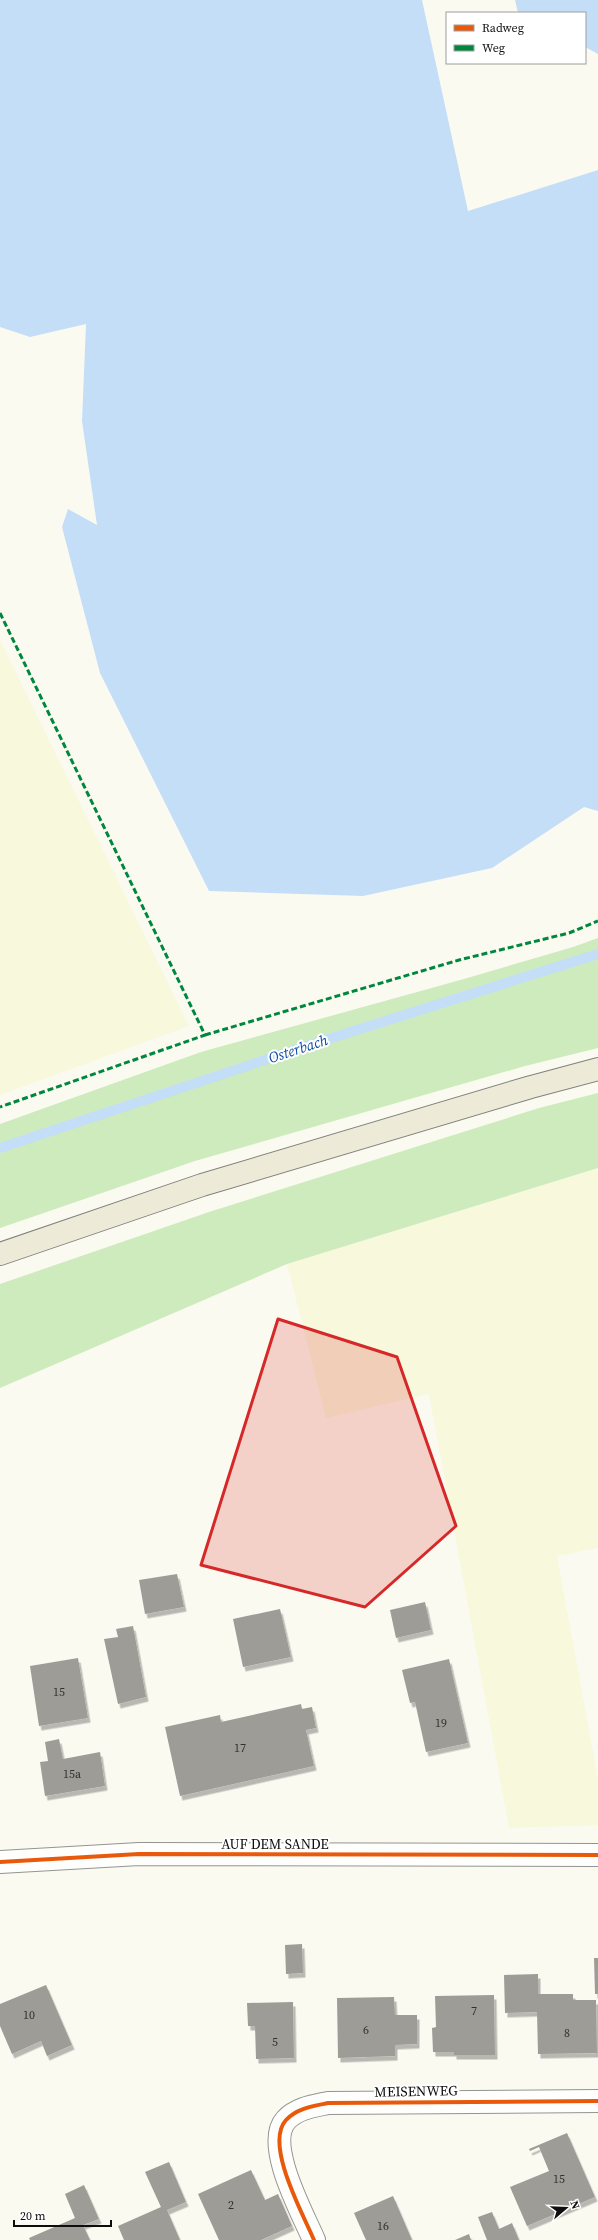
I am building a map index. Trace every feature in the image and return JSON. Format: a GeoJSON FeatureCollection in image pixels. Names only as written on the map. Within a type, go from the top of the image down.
{"type":"FeatureCollection","features":[{"type":"Feature","properties":{"kind":"main road"},"geometry":{"type":"LineString","coordinates":[[0,1254],[202,1185],[531,1087],[598,1069]]}},
{"type":"Feature","properties":{"kind":"street","name":"AUF DEM SANDE"},"geometry":{"type":"LineString","coordinates":[[0,1862],[139,1854],[598,1855]]}},
{"type":"Feature","properties":{"kind":"street","name":"MEISENWEG"},"geometry":{"type":"LineString","coordinates":[[314,2240],[282,2166],[279,2142],[286,2120],[304,2108],[328,2103],[598,2101]]}},
{"type":"Feature","properties":{"kind":"highlighted area"},"geometry":{"type":"Polygon","coordinates":[[[278,1319],[397,1357],[456,1526],[365,1607],[201,1565],[278,1319]]]}},
{"type":"Feature","properties":{"kind":"green space"},"geometry":{"type":"Polygon","coordinates":[[[0,640],[189,1026],[0,1095],[0,640]]]}},
{"type":"Feature","properties":{"kind":"green space"},"geometry":{"type":"Polygon","coordinates":[[[598,938],[598,1048],[525,1066],[195,1161],[0,1228],[0,1124],[201,1052],[464,979],[573,947],[598,938]]]}},
{"type":"Feature","properties":{"kind":"green space"},"geometry":{"type":"Polygon","coordinates":[[[598,1093],[598,1168],[287,1264],[0,1388],[0,1284],[209,1212],[539,1108],[598,1093]]]}},
{"type":"Feature","properties":{"kind":"green space"},"geometry":{"type":"Polygon","coordinates":[[[598,1168],[598,1548],[557,1556],[598,1779],[598,1825],[509,1828],[429,1394],[326,1418],[287,1264],[598,1168]]]}},
{"type":"Feature","properties":{"kind":"water"},"geometry":{"type":"Polygon","coordinates":[[[0,0],[422,0],[468,211],[598,170],[598,811],[584,807],[492,868],[363,896],[209,891],[100,673],[62,527],[68,509],[97,525],[82,421],[86,324],[30,337],[0,327],[0,0]]]}},
{"type":"Feature","properties":{"kind":"water"},"geometry":{"type":"Polygon","coordinates":[[[515,0],[598,0],[598,54],[586,48],[586,12],[518,12],[515,0]]]}},
{"type":"Feature","properties":{"kind":"building"},"geometry":{"type":"Polygon","coordinates":[[[177,1574],[184,1607],[145,1614],[139,1580],[177,1574]]]}},
{"type":"Feature","properties":{"kind":"building"},"geometry":{"type":"Polygon","coordinates":[[[425,1602],[431,1630],[396,1638],[390,1610],[425,1602]]]}},
{"type":"Feature","properties":{"kind":"building"},"geometry":{"type":"Polygon","coordinates":[[[280,1609],[291,1657],[243,1667],[233,1619],[280,1609]]]}},
{"type":"Feature","properties":{"kind":"building"},"geometry":{"type":"Polygon","coordinates":[[[133,1626],[146,1697],[118,1704],[104,1639],[118,1637],[116,1629],[133,1626]]]}},
{"type":"Feature","properties":{"kind":"building"},"geometry":{"type":"Polygon","coordinates":[[[78,1658],[88,1718],[39,1726],[30,1666],[78,1658]]]}},
{"type":"Feature","properties":{"kind":"building"},"geometry":{"type":"Polygon","coordinates":[[[449,1659],[468,1743],[426,1752],[415,1702],[410,1703],[402,1670],[449,1659]]]}},
{"type":"Feature","properties":{"kind":"building"},"geometry":{"type":"Polygon","coordinates":[[[301,1704],[302,1709],[312,1707],[316,1728],[306,1730],[314,1766],[180,1796],[165,1727],[220,1715],[221,1722],[301,1704]]]}},
{"type":"Feature","properties":{"kind":"building"},"geometry":{"type":"Polygon","coordinates":[[[59,1739],[63,1759],[100,1752],[105,1786],[45,1796],[40,1762],[48,1761],[45,1742],[59,1739]]]}},
{"type":"Feature","properties":{"kind":"building"},"geometry":{"type":"Polygon","coordinates":[[[302,1944],[303,1973],[286,1974],[285,1945],[302,1944]]]}},
{"type":"Feature","properties":{"kind":"building"},"geometry":{"type":"Polygon","coordinates":[[[594,1958],[598,1958],[598,1994],[595,1994],[594,1958]]]}},
{"type":"Feature","properties":{"kind":"building"},"geometry":{"type":"Polygon","coordinates":[[[538,1974],[538,1994],[573,1994],[573,2000],[596,2000],[597,2053],[538,2054],[537,2012],[505,2013],[504,1975],[538,1974]]]}},
{"type":"Feature","properties":{"kind":"building"},"geometry":{"type":"Polygon","coordinates":[[[46,1985],[72,2045],[47,2056],[41,2041],[12,2054],[0,2026],[0,2004],[46,1985]]]}},
{"type":"Feature","properties":{"kind":"building"},"geometry":{"type":"Polygon","coordinates":[[[494,1995],[495,2055],[454,2055],[454,2052],[433,2052],[432,2028],[436,2027],[435,1996],[494,1995]]]}},
{"type":"Feature","properties":{"kind":"building"},"geometry":{"type":"Polygon","coordinates":[[[394,1997],[395,2015],[417,2015],[417,2044],[395,2045],[395,2056],[338,2058],[337,1998],[394,1997]]]}},
{"type":"Feature","properties":{"kind":"building"},"geometry":{"type":"Polygon","coordinates":[[[293,2002],[294,2058],[256,2059],[255,2026],[248,2026],[247,2003],[293,2002]]]}},
{"type":"Feature","properties":{"kind":"building"},"geometry":{"type":"Polygon","coordinates":[[[567,2133],[595,2197],[527,2226],[510,2187],[549,2171],[539,2147],[530,2151],[529,2149],[567,2133]]]}},
{"type":"Feature","properties":{"kind":"building"},"geometry":{"type":"Polygon","coordinates":[[[169,2162],[186,2202],[167,2210],[180,2240],[124,2240],[118,2226],[161,2207],[145,2172],[169,2162]]]}},
{"type":"Feature","properties":{"kind":"building"},"geometry":{"type":"Polygon","coordinates":[[[251,2170],[265,2200],[278,2194],[292,2226],[261,2240],[219,2240],[198,2194],[251,2170]]]}},
{"type":"Feature","properties":{"kind":"building"},"geometry":{"type":"Polygon","coordinates":[[[84,2185],[99,2219],[83,2225],[90,2240],[30,2240],[29,2238],[75,2218],[65,2194],[84,2185]]]}},
{"type":"Feature","properties":{"kind":"building"},"geometry":{"type":"Polygon","coordinates":[[[393,2196],[412,2240],[366,2240],[354,2213],[393,2196]]]}},
{"type":"Feature","properties":{"kind":"building"},"geometry":{"type":"Polygon","coordinates":[[[492,2212],[499,2229],[512,2223],[519,2240],[487,2240],[478,2217],[492,2212]]]}},
{"type":"Feature","properties":{"kind":"building"},"geometry":{"type":"Polygon","coordinates":[[[469,2234],[471,2240],[455,2240],[469,2234]]]}},
{"type":"Feature","properties":{"kind":"waterway","name":"Osterbach"},"geometry":{"type":"LineString","coordinates":[[0,1148],[325,1040],[598,954]]}},
{"type":"Feature","properties":{"kind":"marked path"},"geometry":{"type":"LineString","coordinates":[[0,613],[205,1035],[0,1107]]}},
{"type":"Feature","properties":{"kind":"marked path"},"geometry":{"type":"LineString","coordinates":[[205,1035],[459,960],[569,933],[598,921]]}},
{"type":"Feature","properties":{"kind":"cycle path"},"geometry":{"type":"LineString","coordinates":[[0,1862],[139,1854],[598,1855]]}},
{"type":"Feature","properties":{"kind":"cycle path"},"geometry":{"type":"LineString","coordinates":[[314,2240],[288,2179],[282,2162],[280,2145],[280,2131],[286,2120],[300,2110],[328,2103],[598,2101]]}}]}
